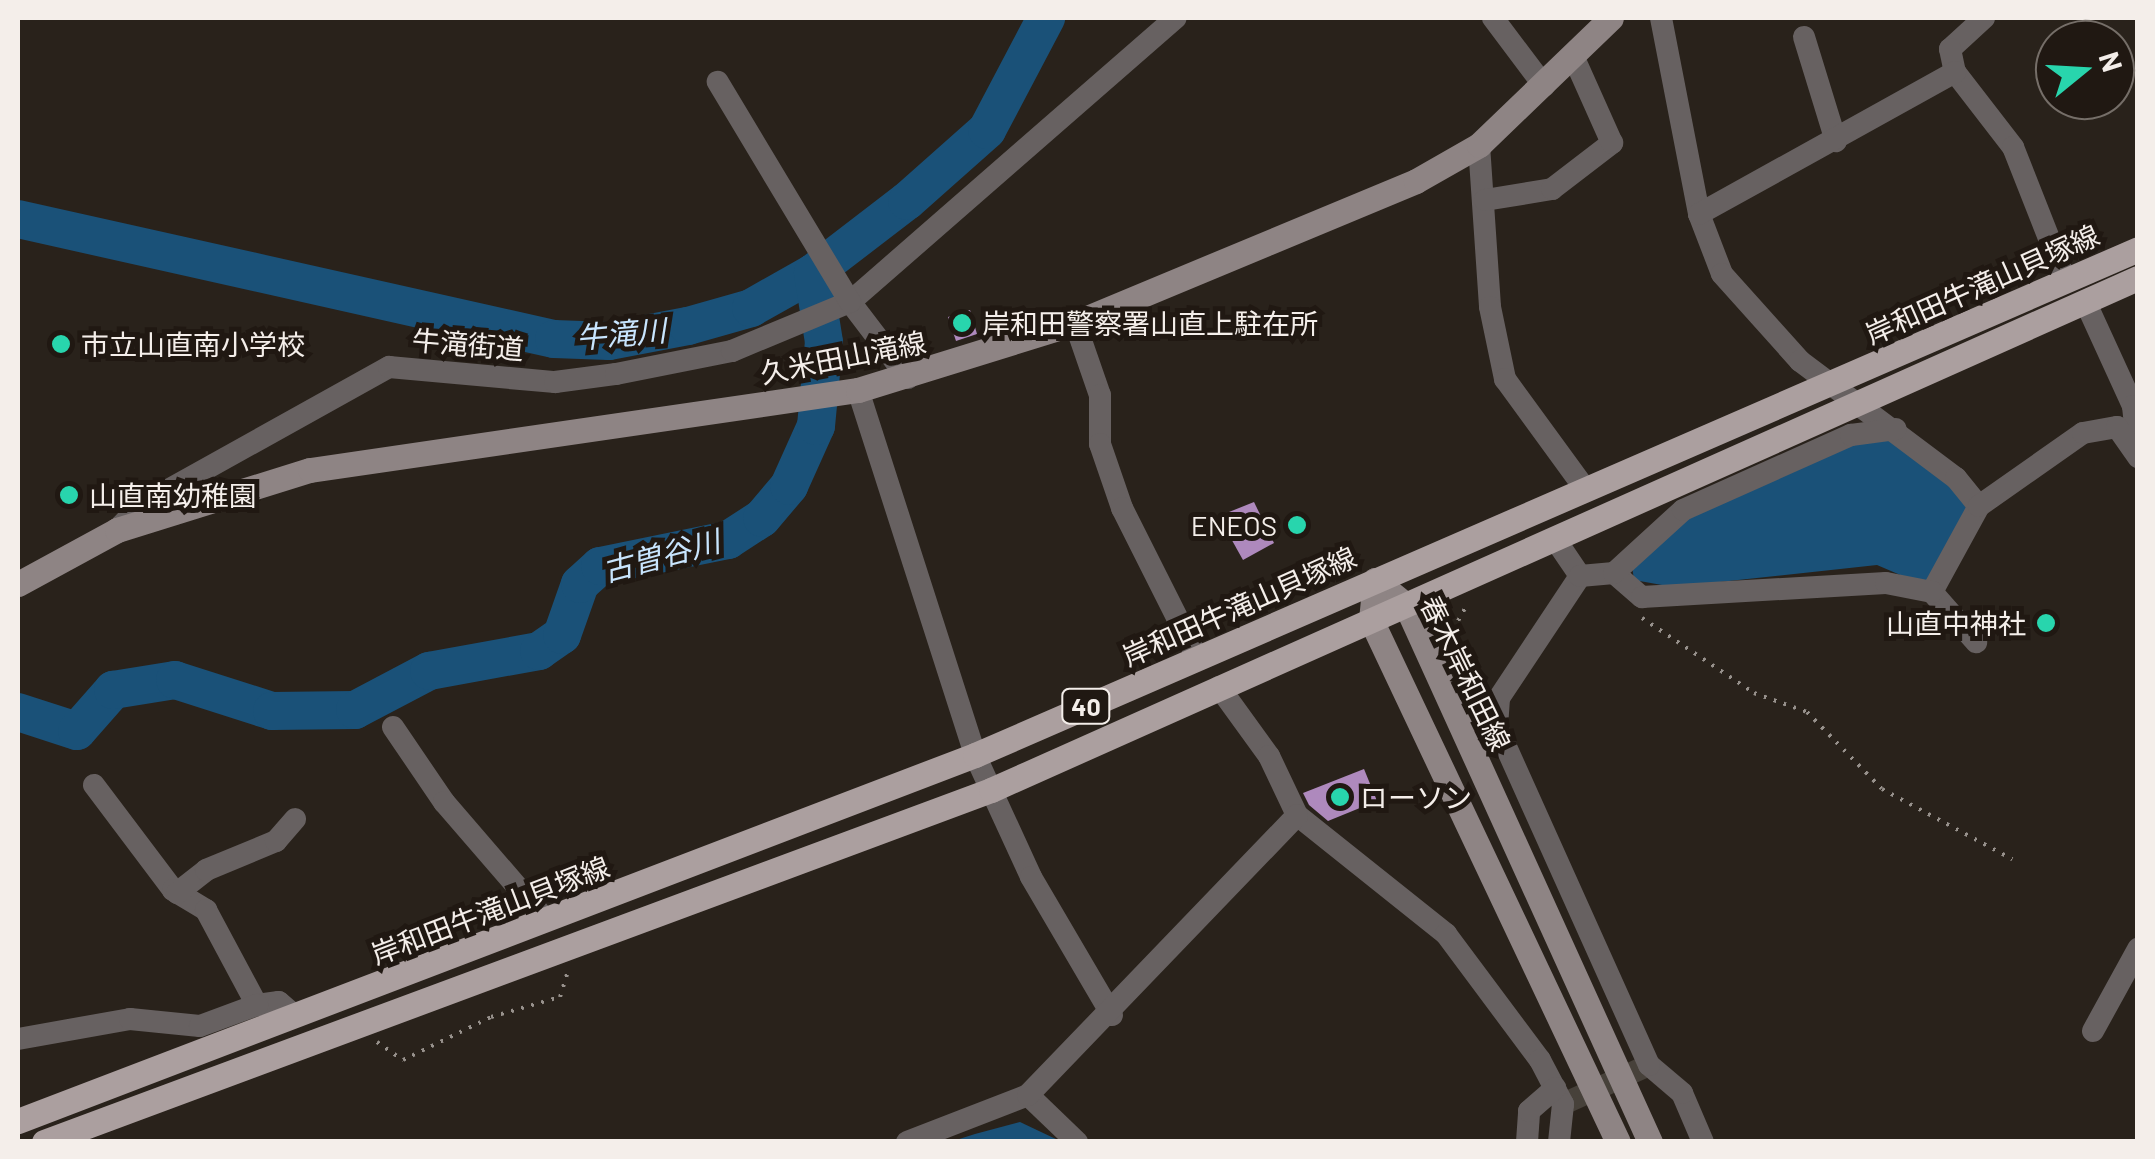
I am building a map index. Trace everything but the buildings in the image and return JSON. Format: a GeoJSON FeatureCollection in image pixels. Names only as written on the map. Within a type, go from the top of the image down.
{"type":"FeatureCollection","features":[{"type":"Feature","properties":{"kind":"main road","name":"岸和田牛滝山貝塚線"},"geometry":{"type":"LineString","coordinates":[[18,1122],[975,755],[2138,249]]}},
{"type":"Feature","properties":{"kind":"main road","name":"岸和田牛滝山貝塚線"},"geometry":{"type":"LineString","coordinates":[[44,1142],[578,940],[991,790],[1371,620],[1557,542],[1854,402],[2138,278]]}},
{"type":"Feature","properties":{"kind":"street","name":"牛滝街道"},"geometry":{"type":"LineString","coordinates":[[117,530],[141,505],[389,367],[554,382],[732,351],[817,315],[846,298],[1174,18]]}},
{"type":"Feature","properties":{"kind":"street"},"geometry":{"type":"LineString","coordinates":[[1493,18],[1544,86]]}},
{"type":"Feature","properties":{"kind":"street","name":"久米田山滝線"},"geometry":{"type":"LineString","coordinates":[[18,584],[117,530],[228,492],[310,470],[847,391],[908,378],[1076,323],[1416,181],[1479,144],[1612,18]]}},
{"type":"Feature","properties":{"kind":"street"},"geometry":{"type":"LineString","coordinates":[[1660,18],[1700,214],[1722,274],[1748,309],[1829,383],[1896,429],[1979,506]]}},
{"type":"Feature","properties":{"kind":"street"},"geometry":{"type":"LineString","coordinates":[[1984,18],[1958,25],[1950,49],[1956,72],[2013,147],[2065,279]]}},
{"type":"Feature","properties":{"kind":"street"},"geometry":{"type":"LineString","coordinates":[[1804,37],[1836,142]]}},
{"type":"Feature","properties":{"kind":"street"},"geometry":{"type":"LineString","coordinates":[[1485,200],[1552,188],[1612,143],[1573,56]]}},
{"type":"Feature","properties":{"kind":"street"},"geometry":{"type":"LineString","coordinates":[[1700,214],[1836,142],[1956,72]]}},
{"type":"Feature","properties":{"kind":"street"},"geometry":{"type":"LineString","coordinates":[[718,82],[846,298],[908,378]]}},
{"type":"Feature","properties":{"kind":"street"},"geometry":{"type":"LineString","coordinates":[[1479,144],[1490,307],[1505,379],[1586,490]]}},
{"type":"Feature","properties":{"kind":"street"},"geometry":{"type":"LineString","coordinates":[[2085,301],[2133,406],[2135,439]]}},
{"type":"Feature","properties":{"kind":"street"},"geometry":{"type":"LineString","coordinates":[[1076,323],[1100,395],[1100,444],[1122,508],[1197,657]]}},
{"type":"Feature","properties":{"kind":"street"},"geometry":{"type":"LineString","coordinates":[[847,391],[975,755],[1112,1015]]}},
{"type":"Feature","properties":{"kind":"street"},"geometry":{"type":"LineString","coordinates":[[1932,592],[1979,506],[2083,433],[2117,427],[2135,439]]}},
{"type":"Feature","properties":{"kind":"street"},"geometry":{"type":"LineString","coordinates":[[1580,576],[1614,572],[1684,510],[1851,435],[1896,429]]}},
{"type":"Feature","properties":{"kind":"street"},"geometry":{"type":"LineString","coordinates":[[221,462],[228,492]]}},
{"type":"Feature","properties":{"kind":"street"},"geometry":{"type":"LineString","coordinates":[[1557,542],[1580,576]]}},
{"type":"Feature","properties":{"kind":"street"},"geometry":{"type":"LineString","coordinates":[[1614,572],[1642,597],[1886,583],[1932,592],[1976,642]]}},
{"type":"Feature","properties":{"kind":"street"},"geometry":{"type":"LineString","coordinates":[[1580,576],[1500,698],[1497,727],[1648,1066],[1682,1093],[1703,1142]]}},
{"type":"Feature","properties":{"kind":"street"},"geometry":{"type":"LineString","coordinates":[[1375,580],[1371,620],[1618,1142]]}},
{"type":"Feature","properties":{"kind":"street","name":"春木岸和田線"},"geometry":{"type":"LineString","coordinates":[[1375,580],[1406,606],[1650,1142]]}},
{"type":"Feature","properties":{"kind":"street"},"geometry":{"type":"LineString","coordinates":[[1219,688],[1269,756],[1297,816],[1446,934],[1555,1088],[1562,1104],[1559,1142]]}},
{"type":"Feature","properties":{"kind":"street"},"geometry":{"type":"LineString","coordinates":[[394,727],[444,802],[546,920]]}},
{"type":"Feature","properties":{"kind":"street"},"geometry":{"type":"LineString","coordinates":[[94,785],[178,893],[206,910],[257,1005]]}},
{"type":"Feature","properties":{"kind":"street"},"geometry":{"type":"LineString","coordinates":[[907,1142],[1028,1095],[1112,1015],[1297,816]]}},
{"type":"Feature","properties":{"kind":"street"},"geometry":{"type":"LineString","coordinates":[[178,893],[206,870],[276,841],[295,819]]}},
{"type":"Feature","properties":{"kind":"street"},"geometry":{"type":"LineString","coordinates":[[2093,1031],[2138,949]]}},
{"type":"Feature","properties":{"kind":"street"},"geometry":{"type":"LineString","coordinates":[[18,1038],[130,1018],[200,1026],[257,1005],[279,1002],[295,1016]]}},
{"type":"Feature","properties":{"kind":"street"},"geometry":{"type":"LineString","coordinates":[[1527,1142],[1529,1111],[1555,1088]]}},
{"type":"Feature","properties":{"kind":"street"},"geometry":{"type":"LineString","coordinates":[[1028,1095],[1077,1142]]}},
{"type":"Feature","properties":{"kind":"path"},"geometry":{"type":"LineString","coordinates":[[1625,608],[1754,693],[1807,712],[1882,789],[2012,860]]}},
{"type":"Feature","properties":{"kind":"path"},"geometry":{"type":"LineString","coordinates":[[350,1025],[404,1060],[491,1017],[560,997],[578,940]]}},
{"type":"Feature","properties":{"kind":"water"},"geometry":{"type":"Polygon","coordinates":[[[1889,440],[1944,476],[1969,508],[1926,586],[1877,565],[1673,587],[1634,580],[1632,566],[1675,524],[1846,445],[1889,440]]]}},
{"type":"Feature","properties":{"kind":"water"},"geometry":{"type":"Polygon","coordinates":[[[1020,1122],[1060,1141],[953,1141],[975,1134],[1020,1122]]]}},
{"type":"Feature","properties":{"kind":"waterway","name":"牛滝川"},"geometry":{"type":"LineString","coordinates":[[18,219],[554,339],[609,341],[688,326],[751,308],[813,273],[907,201],[987,130],[1046,18]]}},
{"type":"Feature","properties":{"kind":"waterway","name":"古曽谷川"},"geometry":{"type":"LineString","coordinates":[[18,712],[77,731],[113,690],[175,680],[272,711],[355,710],[429,671],[539,651],[562,635],[580,584],[600,566],[728,540],[762,518],[789,486],[816,426],[824,342],[813,273]]}},
{"type":"Feature","properties":{"kind":"tunnel"},"geometry":{"type":"LineString","coordinates":[[1563,1104],[1649,1065]]}},
{"type":"Feature","properties":{"kind":"place","name":"岸和田警察署山直上駐在所"},"geometry":{"type":"Point","coordinates":[962,323]}},
{"type":"Feature","properties":{"kind":"place","name":"市立山直南小学校"},"geometry":{"type":"Point","coordinates":[61,344]}},
{"type":"Feature","properties":{"kind":"place","name":"山直南幼稚園"},"geometry":{"type":"Point","coordinates":[69,495]}},
{"type":"Feature","properties":{"kind":"place","name":"ENEOS"},"geometry":{"type":"Point","coordinates":[1297,525]}},
{"type":"Feature","properties":{"kind":"place","name":"山直中神社"},"geometry":{"type":"Point","coordinates":[2046,623]}},
{"type":"Feature","properties":{"kind":"place","name":"ローソン"},"geometry":{"type":"Point","coordinates":[1340,797]}}]}
